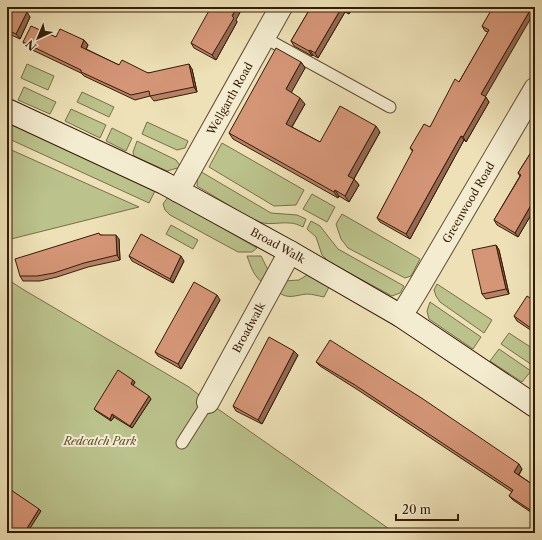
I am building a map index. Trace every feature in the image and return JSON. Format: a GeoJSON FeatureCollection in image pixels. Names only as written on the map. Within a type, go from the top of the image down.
{"type":"FeatureCollection","features":[{"type":"Feature","properties":{"kind":"street","name":"Wellgarth Road"},"geometry":{"type":"LineString","coordinates":[[178,191],[281,7]]}},
{"type":"Feature","properties":{"kind":"street","name":"Greenwood Road"},"geometry":{"type":"LineString","coordinates":[[401,316],[535,89]]}},
{"type":"Feature","properties":{"kind":"street","name":"Broad Walk"},"geometry":{"type":"LineString","coordinates":[[7,110],[164,183],[290,252],[401,316],[535,406]]}},
{"type":"Feature","properties":{"kind":"street","name":"Broadwalk"},"geometry":{"type":"LineString","coordinates":[[208,402],[290,252]]}},
{"type":"Feature","properties":{"kind":"lane"},"geometry":{"type":"LineString","coordinates":[[264,38],[390,107]]}},
{"type":"Feature","properties":{"kind":"lane"},"geometry":{"type":"LineString","coordinates":[[182,443],[208,402]]}},
{"type":"Feature","properties":{"kind":"green space"},"geometry":{"type":"Polygon","coordinates":[[[27,64],[54,76],[48,90],[21,78],[27,64]]]}},
{"type":"Feature","properties":{"kind":"green space"},"geometry":{"type":"Polygon","coordinates":[[[24,87],[56,102],[50,114],[18,100],[24,87]]]}},
{"type":"Feature","properties":{"kind":"green space"},"geometry":{"type":"Polygon","coordinates":[[[82,92],[114,107],[109,117],[77,102],[82,92]]]}},
{"type":"Feature","properties":{"kind":"green space"},"geometry":{"type":"Polygon","coordinates":[[[71,109],[106,125],[100,138],[65,121],[71,109]]]}},
{"type":"Feature","properties":{"kind":"green space"},"geometry":{"type":"Polygon","coordinates":[[[7,122],[155,191],[149,203],[7,138],[7,122]]]}},
{"type":"Feature","properties":{"kind":"green space"},"geometry":{"type":"Polygon","coordinates":[[[147,122],[188,141],[185,148],[177,150],[142,134],[147,122]]]}},
{"type":"Feature","properties":{"kind":"green space"},"geometry":{"type":"Polygon","coordinates":[[[112,128],[132,138],[126,151],[106,141],[112,128]]]}},
{"type":"Feature","properties":{"kind":"green space"},"geometry":{"type":"Polygon","coordinates":[[[137,141],[176,160],[181,167],[167,171],[134,156],[133,152],[137,141]]]}},
{"type":"Feature","properties":{"kind":"green space"},"geometry":{"type":"Polygon","coordinates":[[[222,143],[304,190],[296,205],[274,206],[209,167],[222,143]]]}},
{"type":"Feature","properties":{"kind":"green space"},"geometry":{"type":"Polygon","coordinates":[[[7,148],[139,207],[7,240],[7,148]]]}},
{"type":"Feature","properties":{"kind":"green space"},"geometry":{"type":"Polygon","coordinates":[[[198,170],[271,213],[297,215],[306,219],[303,227],[292,223],[269,224],[255,221],[197,186],[198,170]]]}},
{"type":"Feature","properties":{"kind":"green space"},"geometry":{"type":"Polygon","coordinates":[[[312,194],[335,207],[327,222],[303,209],[312,194]]]}},
{"type":"Feature","properties":{"kind":"green space"},"geometry":{"type":"Polygon","coordinates":[[[168,197],[257,248],[252,252],[238,252],[170,215],[165,210],[163,204],[168,197]]]}},
{"type":"Feature","properties":{"kind":"green space"},"geometry":{"type":"Polygon","coordinates":[[[342,214],[420,259],[411,276],[405,278],[348,248],[341,239],[336,224],[342,214]]]}},
{"type":"Feature","properties":{"kind":"green space"},"geometry":{"type":"Polygon","coordinates":[[[311,221],[320,226],[338,249],[404,286],[400,293],[392,296],[329,262],[322,255],[316,237],[307,229],[311,221]]]}},
{"type":"Feature","properties":{"kind":"green space"},"geometry":{"type":"Polygon","coordinates":[[[171,225],[198,240],[193,249],[166,234],[171,225]]]}},
{"type":"Feature","properties":{"kind":"green space"},"geometry":{"type":"Polygon","coordinates":[[[247,256],[261,256],[270,274],[265,284],[258,279],[247,256]]]}},
{"type":"Feature","properties":{"kind":"green space"},"geometry":{"type":"Polygon","coordinates":[[[307,275],[329,287],[324,297],[307,294],[285,296],[278,292],[284,281],[299,280],[307,275]]]}},
{"type":"Feature","properties":{"kind":"green space","name":"Redcatch Park"},"geometry":{"type":"Polygon","coordinates":[[[7,279],[189,387],[208,402],[395,533],[7,533],[7,279]]]}},
{"type":"Feature","properties":{"kind":"green space"},"geometry":{"type":"Polygon","coordinates":[[[437,284],[492,320],[484,333],[440,302],[434,290],[437,284]]]}},
{"type":"Feature","properties":{"kind":"green space"},"geometry":{"type":"Polygon","coordinates":[[[430,302],[481,337],[473,349],[429,319],[427,311],[430,302]]]}},
{"type":"Feature","properties":{"kind":"green space"},"geometry":{"type":"Polygon","coordinates":[[[509,333],[535,350],[535,367],[501,344],[509,333]]]}},
{"type":"Feature","properties":{"kind":"green space"},"geometry":{"type":"Polygon","coordinates":[[[499,349],[531,371],[522,382],[490,361],[499,349]]]}},
{"type":"Feature","properties":{"kind":"building"},"geometry":{"type":"Polygon","coordinates":[[[7,7],[16,7],[27,12],[16,34],[7,30],[7,7]]]}},
{"type":"Feature","properties":{"kind":"building"},"geometry":{"type":"Polygon","coordinates":[[[211,7],[237,7],[232,16],[234,18],[212,55],[191,43],[211,7]]]}},
{"type":"Feature","properties":{"kind":"building"},"geometry":{"type":"Polygon","coordinates":[[[311,7],[342,7],[315,53],[291,41],[311,7]]]}},
{"type":"Feature","properties":{"kind":"building"},"geometry":{"type":"Polygon","coordinates":[[[493,7],[502,11],[504,7],[532,7],[481,94],[486,97],[463,137],[461,136],[406,234],[377,218],[413,150],[410,148],[424,124],[430,127],[455,79],[459,82],[489,30],[482,26],[493,7]]]}},
{"type":"Feature","properties":{"kind":"building"},"geometry":{"type":"Polygon","coordinates":[[[31,26],[56,37],[60,29],[84,40],[81,47],[119,65],[122,60],[148,73],[189,64],[194,87],[150,96],[149,91],[131,95],[81,72],[81,70],[23,42],[31,26]]]}},
{"type":"Feature","properties":{"kind":"building"},"geometry":{"type":"Polygon","coordinates":[[[276,48],[301,62],[286,89],[300,98],[286,124],[320,142],[340,106],[376,126],[348,176],[354,179],[345,196],[335,190],[334,192],[229,133],[276,48]]]}},
{"type":"Feature","properties":{"kind":"building"},"geometry":{"type":"Polygon","coordinates":[[[535,146],[535,198],[515,233],[494,220],[521,175],[518,173],[535,146]]]}},
{"type":"Feature","properties":{"kind":"building"},"geometry":{"type":"Polygon","coordinates":[[[99,233],[100,235],[116,235],[117,255],[84,263],[54,273],[37,276],[20,276],[15,259],[99,233]]]}},
{"type":"Feature","properties":{"kind":"building"},"geometry":{"type":"Polygon","coordinates":[[[141,234],[181,256],[170,279],[129,256],[141,234]]]}},
{"type":"Feature","properties":{"kind":"building"},"geometry":{"type":"Polygon","coordinates":[[[496,245],[506,289],[482,294],[472,250],[496,245]]]}},
{"type":"Feature","properties":{"kind":"building"},"geometry":{"type":"Polygon","coordinates":[[[194,282],[217,295],[178,364],[155,352],[194,282]]]}},
{"type":"Feature","properties":{"kind":"building"},"geometry":{"type":"Polygon","coordinates":[[[527,296],[535,301],[535,331],[514,316],[527,296]]]}},
{"type":"Feature","properties":{"kind":"building"},"geometry":{"type":"Polygon","coordinates":[[[269,337],[294,351],[258,420],[233,406],[269,337]]]}},
{"type":"Feature","properties":{"kind":"building"},"geometry":{"type":"Polygon","coordinates":[[[330,340],[423,399],[519,464],[514,472],[535,486],[535,513],[509,496],[513,490],[355,385],[316,362],[330,340]]]}},
{"type":"Feature","properties":{"kind":"building"},"geometry":{"type":"Polygon","coordinates":[[[118,370],[133,380],[131,384],[149,396],[130,426],[112,414],[110,419],[94,409],[118,370]]]}},
{"type":"Feature","properties":{"kind":"building"},"geometry":{"type":"Polygon","coordinates":[[[8,488],[39,509],[24,533],[11,533],[7,530],[8,488]]]}}]}
